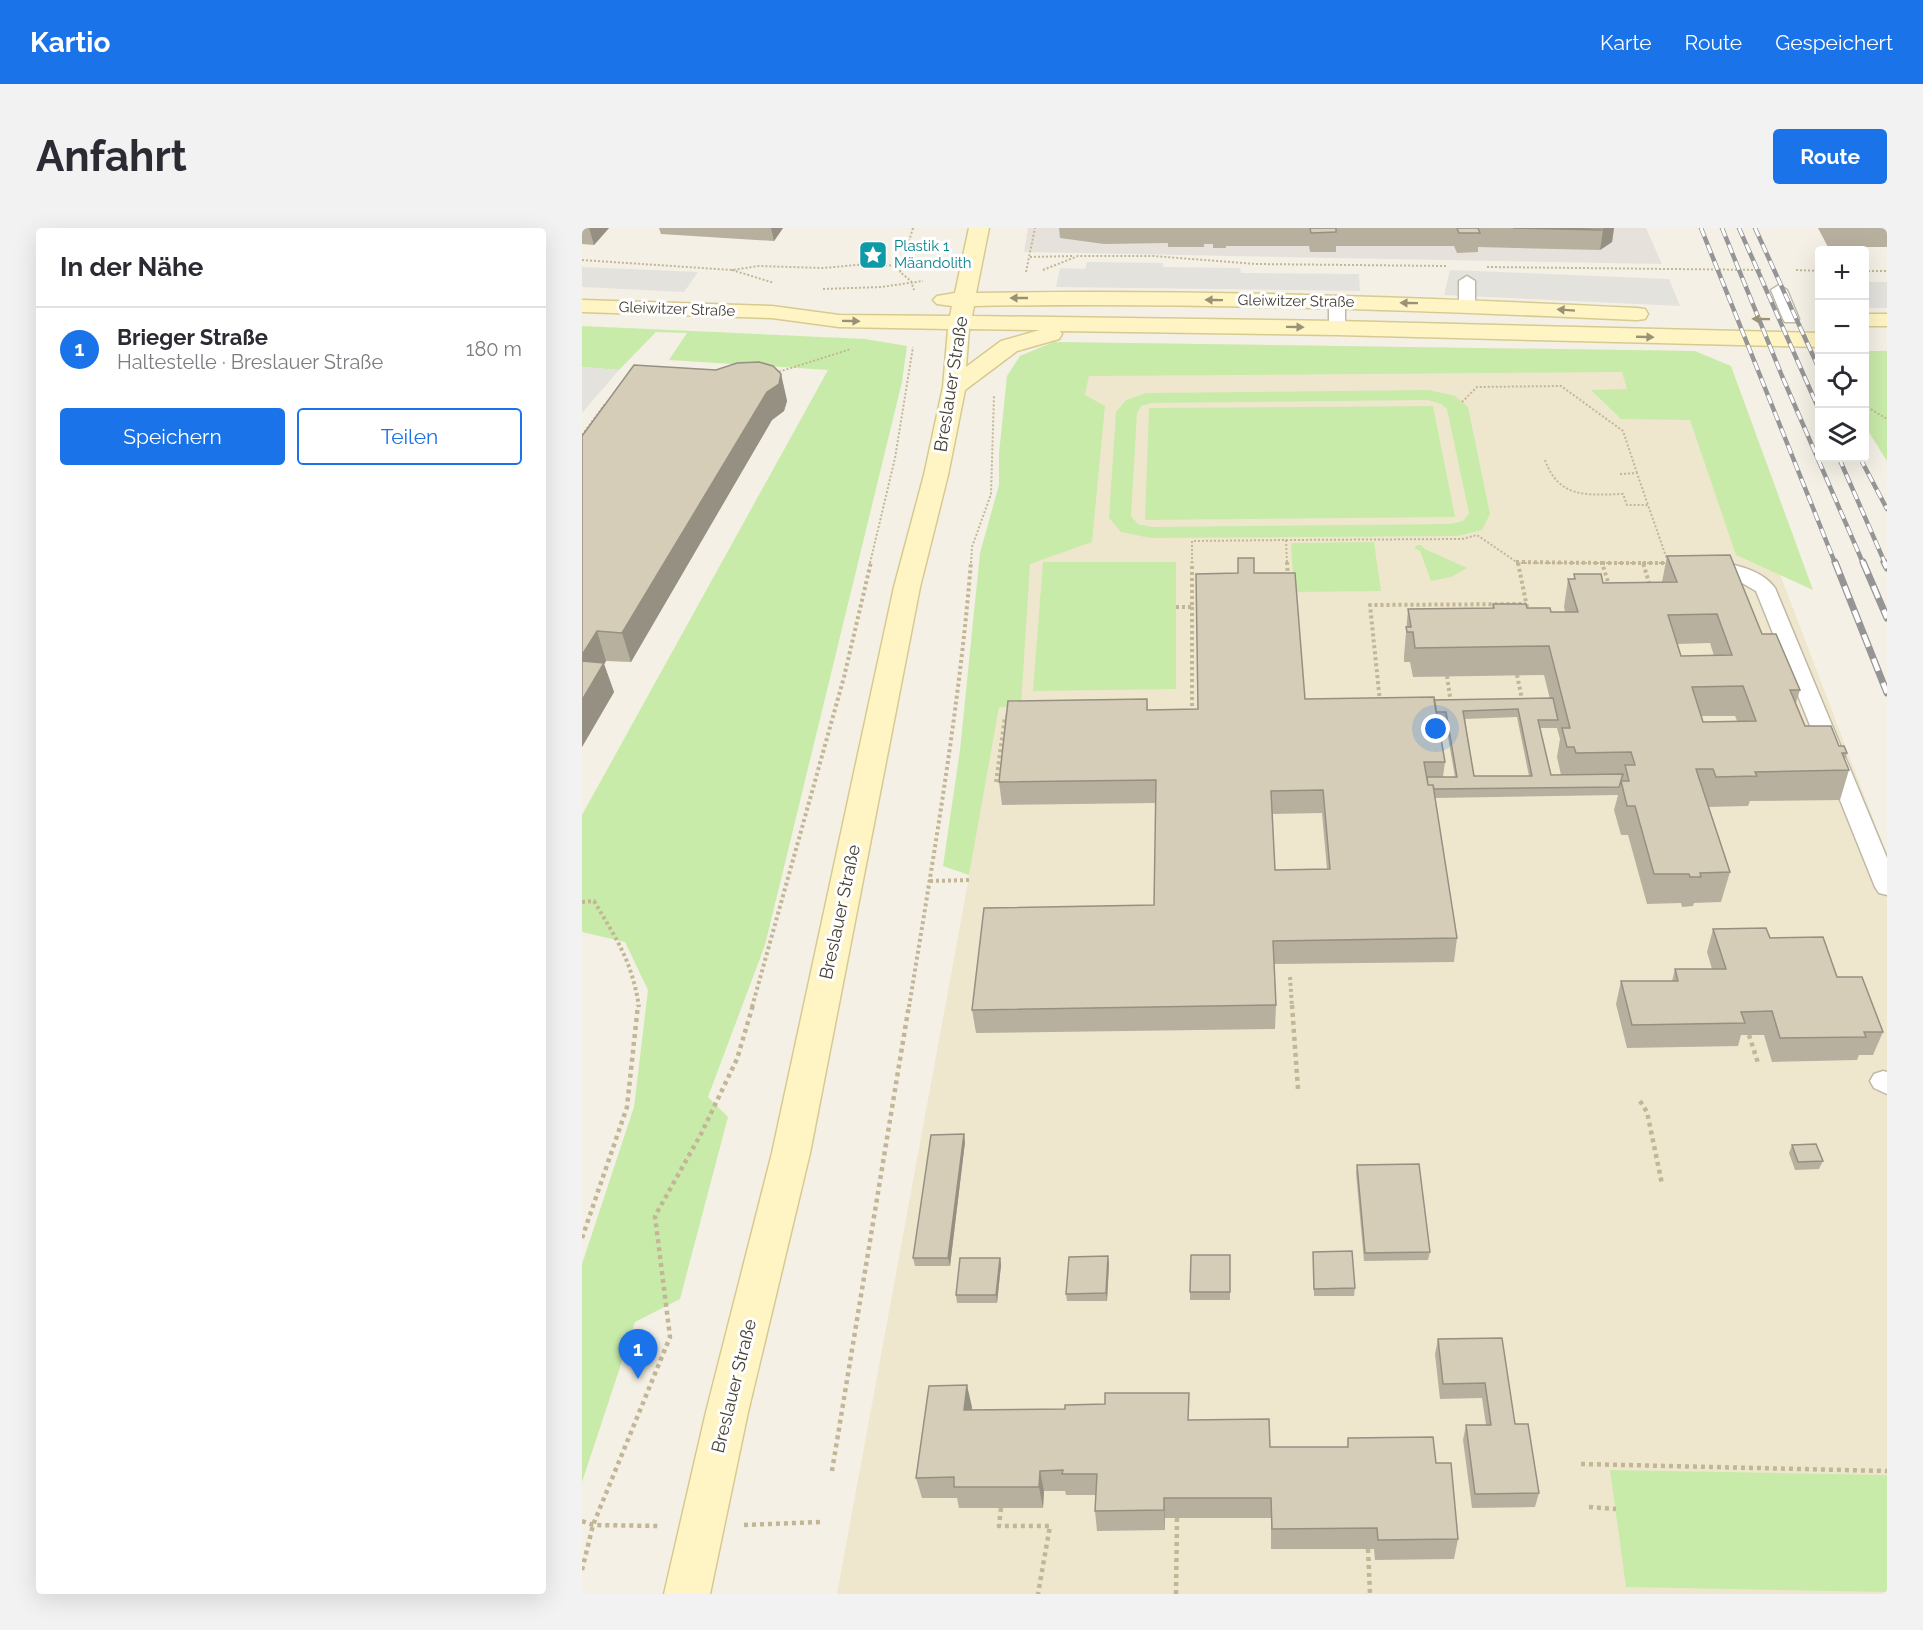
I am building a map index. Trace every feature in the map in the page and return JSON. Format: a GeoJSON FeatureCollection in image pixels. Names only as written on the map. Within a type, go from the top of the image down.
{"type":"FeatureCollection","features":[{"type":"Feature","properties":{"kind":"main road","name":"Breslauer Straße"},"geometry":{"type":"LineString","coordinates":[[687,1594],[724,1424],[791,1153],[907,587],[936,475],[954,387],[955,348],[980,228]]}},
{"type":"Feature","properties":{"kind":"main road","name":"Gleiwitzer Straße"},"geometry":{"type":"LineString","coordinates":[[912,291],[968,289],[1467,305],[1697,318],[1815,320]]}},
{"type":"Feature","properties":{"kind":"main road","name":"Gleiwitzer Straße"},"geometry":{"type":"LineString","coordinates":[[772,312],[869,301]]}},
{"type":"Feature","properties":{"kind":"main road","name":"Gleiwitzer Straße"},"geometry":{"type":"LineString","coordinates":[[582,306],[772,312],[839,321],[1337,328],[1815,340]]}},
{"type":"Feature","properties":{"kind":"main road"},"geometry":{"type":"LineString","coordinates":[[1869,320],[1887,320]]}},
{"type":"Feature","properties":{"kind":"main road"},"geometry":{"type":"LineString","coordinates":[[954,387],[991,358],[1016,343],[1094,324]]}},
{"type":"Feature","properties":{"kind":"main road"},"geometry":{"type":"LineString","coordinates":[[1869,340],[1887,340]]}},
{"type":"Feature","properties":{"kind":"lane"},"geometry":{"type":"LineString","coordinates":[[1467,281],[1467,305]]}},
{"type":"Feature","properties":{"kind":"lane"},"geometry":{"type":"LineString","coordinates":[[1779,290],[1791,319]]}},
{"type":"Feature","properties":{"kind":"lane"},"geometry":{"type":"LineString","coordinates":[[1337,302],[1337,328]]}},
{"type":"Feature","properties":{"kind":"lane"},"geometry":{"type":"LineString","coordinates":[[1678,565],[1724,567],[1750,577],[1765,588],[1887,887]]}},
{"type":"Feature","properties":{"kind":"path"},"geometry":{"type":"LineString","coordinates":[[912,291],[900,272],[900,266],[913,228]]}},
{"type":"Feature","properties":{"kind":"path"},"geometry":{"type":"LineString","coordinates":[[1035,228],[1025,276],[1078,256]]}},
{"type":"Feature","properties":{"kind":"path"},"geometry":{"type":"LineString","coordinates":[[1030,257],[1153,256],[1256,264],[1457,267]]}},
{"type":"Feature","properties":{"kind":"path"},"geometry":{"type":"LineString","coordinates":[[582,260],[732,270],[759,266],[823,268],[867,264],[900,266]]}},
{"type":"Feature","properties":{"kind":"path"},"geometry":{"type":"LineString","coordinates":[[1481,267],[1761,270]]}},
{"type":"Feature","properties":{"kind":"path"},"geometry":{"type":"LineString","coordinates":[[732,270],[782,285]]}},
{"type":"Feature","properties":{"kind":"path"},"geometry":{"type":"LineString","coordinates":[[1796,270],[1815,271]]}},
{"type":"Feature","properties":{"kind":"path"},"geometry":{"type":"LineString","coordinates":[[1869,271],[1887,271]]}},
{"type":"Feature","properties":{"kind":"path"},"geometry":{"type":"LineString","coordinates":[[814,289],[869,288],[912,291],[968,289]]}},
{"type":"Feature","properties":{"kind":"path"},"geometry":{"type":"LineString","coordinates":[[582,1570],[593,1525],[670,1337],[655,1216],[701,1134],[737,1059],[791,874],[844,677],[895,458],[905,404],[914,336],[906,329],[907,322]]}},
{"type":"Feature","properties":{"kind":"path"},"geometry":{"type":"LineString","coordinates":[[767,375],[856,347]]}},
{"type":"Feature","properties":{"kind":"path"},"geometry":{"type":"LineString","coordinates":[[832,1471],[930,881],[965,638],[972,547],[991,494],[995,386]]}},
{"type":"Feature","properties":{"kind":"path"},"geometry":{"type":"LineString","coordinates":[[1462,402],[1477,387],[1561,386],[1623,431],[1648,504],[1678,565]]}},
{"type":"Feature","properties":{"kind":"path"},"geometry":{"type":"LineString","coordinates":[[582,435],[611,397]]}},
{"type":"Feature","properties":{"kind":"path"},"geometry":{"type":"LineString","coordinates":[[1869,408],[1887,419]]}},
{"type":"Feature","properties":{"kind":"path"},"geometry":{"type":"LineString","coordinates":[[1545,460],[1548,473],[1568,491],[1583,494],[1623,494],[1627,505],[1648,504]]}},
{"type":"Feature","properties":{"kind":"path"},"geometry":{"type":"LineString","coordinates":[[1620,474],[1637,473]]}},
{"type":"Feature","properties":{"kind":"path"},"geometry":{"type":"LineString","coordinates":[[1192,723],[1192,541],[1462,539],[1477,535],[1518,563],[1643,563],[1652,592]]}},
{"type":"Feature","properties":{"kind":"path"},"geometry":{"type":"LineString","coordinates":[[1286,540],[1288,580]]}},
{"type":"Feature","properties":{"kind":"path"},"geometry":{"type":"LineString","coordinates":[[1518,563],[1529,615]]}},
{"type":"Feature","properties":{"kind":"path"},"geometry":{"type":"LineString","coordinates":[[1602,563],[1611,593]]}},
{"type":"Feature","properties":{"kind":"path"},"geometry":{"type":"LineString","coordinates":[[1380,709],[1370,605],[1526,604]]}},
{"type":"Feature","properties":{"kind":"path"},"geometry":{"type":"LineString","coordinates":[[1176,608],[1192,607]]}},
{"type":"Feature","properties":{"kind":"path"},"geometry":{"type":"LineString","coordinates":[[1517,675],[1524,707]]}},
{"type":"Feature","properties":{"kind":"path"},"geometry":{"type":"LineString","coordinates":[[1447,676],[1451,708]]}},
{"type":"Feature","properties":{"kind":"path"},"geometry":{"type":"LineString","coordinates":[[996,782],[1005,717],[1017,717]]}},
{"type":"Feature","properties":{"kind":"path"},"geometry":{"type":"LineString","coordinates":[[930,881],[971,880]]}},
{"type":"Feature","properties":{"kind":"path"},"geometry":{"type":"LineString","coordinates":[[582,902],[594,902],[620,944],[634,976],[639,1009],[627,1107],[582,1238]]}},
{"type":"Feature","properties":{"kind":"path"},"geometry":{"type":"LineString","coordinates":[[1290,977],[1298,1089]]}},
{"type":"Feature","properties":{"kind":"path"},"geometry":{"type":"LineString","coordinates":[[1749,1035],[1758,1063]]}},
{"type":"Feature","properties":{"kind":"path"},"geometry":{"type":"LineString","coordinates":[[1640,1101],[1647,1112],[1662,1184]]}},
{"type":"Feature","properties":{"kind":"path"},"geometry":{"type":"LineString","coordinates":[[1581,1464],[1887,1471]]}},
{"type":"Feature","properties":{"kind":"path"},"geometry":{"type":"LineString","coordinates":[[1589,1507],[1616,1509]]}},
{"type":"Feature","properties":{"kind":"path"},"geometry":{"type":"LineString","coordinates":[[1001,1508],[999,1526],[1050,1526],[1038,1594]]}},
{"type":"Feature","properties":{"kind":"path"},"geometry":{"type":"LineString","coordinates":[[1176,1594],[1177,1518]]}},
{"type":"Feature","properties":{"kind":"path"},"geometry":{"type":"LineString","coordinates":[[582,1521],[593,1525]]}},
{"type":"Feature","properties":{"kind":"path"},"geometry":{"type":"LineString","coordinates":[[1368,1549],[1370,1594]]}},
{"type":"Feature","properties":{"kind":"shaded area"},"geometry":{"type":"Polygon","coordinates":[[[1028,228],[1646,228],[1662,264],[1024,252],[1028,228]]]}},
{"type":"Feature","properties":{"kind":"shaded area"},"geometry":{"type":"Polygon","coordinates":[[[1087,262],[1163,263],[1163,267],[1240,268],[1241,273],[1359,274],[1360,291],[1056,287],[1060,268],[1085,269],[1087,262]]]}},
{"type":"Feature","properties":{"kind":"shaded area"},"geometry":{"type":"Polygon","coordinates":[[[582,267],[698,272],[684,292],[582,287],[582,267]]]}},
{"type":"Feature","properties":{"kind":"shaded area"},"geometry":{"type":"Polygon","coordinates":[[[1450,270],[1669,279],[1680,306],[1444,295],[1450,270]]]}},
{"type":"Feature","properties":{"kind":"shaded area"},"geometry":{"type":"Polygon","coordinates":[[[1869,282],[1887,282],[1887,308],[1869,308],[1869,282]]]}},
{"type":"Feature","properties":{"kind":"shaded area"},"geometry":{"type":"Polygon","coordinates":[[[1054,342],[1695,351],[1887,855],[1887,1594],[837,1594],[969,877],[1020,356],[1054,342]]]}},
{"type":"Feature","properties":{"kind":"shaded area"},"geometry":{"type":"Polygon","coordinates":[[[582,367],[619,370],[582,413],[582,367]]]}},
{"type":"Feature","properties":{"kind":"green space"},"geometry":{"type":"Polygon","coordinates":[[[582,326],[865,339],[907,346],[902,382],[765,945],[708,1097],[728,1117],[680,1299],[635,1322],[582,1482],[582,1264],[634,1107],[648,990],[625,942],[582,932],[582,815],[828,370],[669,360],[687,333],[656,332],[619,370],[582,367],[582,326]]]}},
{"type":"Feature","properties":{"kind":"green space"},"geometry":{"type":"Polygon","coordinates":[[[1054,342],[1695,351],[1731,366],[1813,590],[1736,555],[1690,420],[1621,419],[1591,390],[1627,389],[1622,372],[1089,376],[1085,395],[1105,406],[1092,542],[1030,564],[1021,706],[999,707],[969,875],[943,866],[960,750],[980,553],[999,485],[999,453],[1007,376],[1020,356],[1054,342]]]}},
{"type":"Feature","properties":{"kind":"green space"},"geometry":{"type":"Polygon","coordinates":[[[1869,351],[1887,351],[1887,461],[1869,432],[1869,351]]]}},
{"type":"Feature","properties":{"kind":"green space"},"geometry":{"type":"Polygon","coordinates":[[[1429,390],[1455,396],[1468,407],[1490,514],[1482,530],[1458,536],[1150,538],[1121,532],[1109,518],[1116,412],[1126,400],[1146,393],[1429,390]],[[1428,400],[1151,403],[1141,406],[1137,413],[1131,516],[1138,524],[1152,527],[1450,524],[1463,521],[1469,513],[1447,409],[1441,404],[1428,400]]]}},
{"type":"Feature","properties":{"kind":"green space"},"geometry":{"type":"Polygon","coordinates":[[[1433,406],[1455,517],[1145,520],[1149,408],[1433,406]]]}},
{"type":"Feature","properties":{"kind":"green space"},"geometry":{"type":"Polygon","coordinates":[[[1374,542],[1381,591],[1294,592],[1291,543],[1374,542]]]}},
{"type":"Feature","properties":{"kind":"green space"},"geometry":{"type":"Polygon","coordinates":[[[1417,545],[1467,568],[1451,577],[1431,581],[1420,551],[1414,548],[1417,545]]]}},
{"type":"Feature","properties":{"kind":"green space"},"geometry":{"type":"Polygon","coordinates":[[[1043,562],[1176,562],[1176,689],[1033,691],[1043,562]]]}},
{"type":"Feature","properties":{"kind":"green space"},"geometry":{"type":"Polygon","coordinates":[[[1610,1470],[1887,1475],[1887,1592],[1626,1587],[1610,1470]]]}},
{"type":"Feature","properties":{"kind":"building"},"geometry":{"type":"Polygon","coordinates":[[[1310,228],[1336,228],[1336,232],[1311,233],[1310,228]]]}},
{"type":"Feature","properties":{"kind":"building"},"geometry":{"type":"Polygon","coordinates":[[[1457,228],[1478,228],[1480,233],[1459,233],[1457,228]]]}},
{"type":"Feature","properties":{"kind":"building"},"geometry":{"type":"Polygon","coordinates":[[[1513,228],[1606,228],[1603,230],[1513,228]]]}},
{"type":"Feature","properties":{"kind":"building"},"geometry":{"type":"Polygon","coordinates":[[[759,362],[773,366],[781,374],[779,384],[767,392],[622,633],[597,631],[582,655],[582,436],[634,365],[716,370],[737,363],[759,362]]]}},
{"type":"Feature","properties":{"kind":"building"},"geometry":{"type":"Polygon","coordinates":[[[1730,555],[1762,634],[1776,634],[1800,690],[1790,690],[1805,726],[1831,726],[1839,746],[1844,746],[1847,753],[1842,753],[1849,770],[1755,772],[1757,776],[1716,777],[1713,769],[1696,769],[1730,872],[1700,873],[1701,877],[1690,877],[1689,874],[1654,874],[1635,806],[1627,806],[1621,781],[1629,781],[1625,765],[1635,765],[1631,752],[1576,753],[1574,747],[1567,747],[1562,728],[1570,728],[1549,646],[1415,648],[1413,632],[1407,632],[1406,627],[1411,627],[1408,609],[1494,608],[1493,604],[1526,604],[1527,608],[1550,608],[1551,612],[1578,612],[1568,579],[1575,579],[1574,574],[1601,574],[1603,583],[1677,582],[1667,556],[1730,555]],[[1717,614],[1668,615],[1681,656],[1732,655],[1717,614]],[[1743,686],[1692,687],[1703,722],[1756,721],[1743,686]]]}},
{"type":"Feature","properties":{"kind":"building"},"geometry":{"type":"Polygon","coordinates":[[[1238,558],[1254,558],[1254,573],[1295,573],[1305,699],[1434,697],[1445,762],[1424,762],[1428,785],[1433,785],[1457,938],[1273,941],[1276,1005],[972,1010],[984,908],[1154,905],[1156,780],[999,782],[1008,701],[1147,699],[1147,710],[1198,709],[1196,574],[1238,573],[1238,558]],[[1323,790],[1271,791],[1275,870],[1330,869],[1323,790]]]}},
{"type":"Feature","properties":{"kind":"building"},"geometry":{"type":"Polygon","coordinates":[[[582,661],[604,663],[582,700],[582,661]]]}},
{"type":"Feature","properties":{"kind":"building"},"geometry":{"type":"Polygon","coordinates":[[[1553,698],[1558,720],[1538,720],[1551,775],[1623,774],[1619,787],[1434,789],[1433,785],[1428,785],[1427,777],[1457,777],[1446,712],[1436,712],[1434,700],[1553,698]],[[1518,709],[1463,711],[1474,776],[1532,776],[1518,709]]]}},
{"type":"Feature","properties":{"kind":"building"},"geometry":{"type":"Polygon","coordinates":[[[1766,928],[1770,938],[1823,937],[1837,977],[1862,977],[1883,1032],[1864,1032],[1866,1037],[1780,1038],[1772,1011],[1741,1012],[1745,1023],[1632,1025],[1621,981],[1678,981],[1675,969],[1726,969],[1713,929],[1766,928]]]}},
{"type":"Feature","properties":{"kind":"building"},"geometry":{"type":"Polygon","coordinates":[[[964,1134],[948,1258],[913,1258],[931,1135],[964,1134]]]}},
{"type":"Feature","properties":{"kind":"building"},"geometry":{"type":"Polygon","coordinates":[[[1816,1144],[1823,1161],[1798,1162],[1792,1145],[1816,1144]]]}},
{"type":"Feature","properties":{"kind":"building"},"geometry":{"type":"Polygon","coordinates":[[[1419,1164],[1430,1252],[1365,1253],[1357,1165],[1419,1164]]]}},
{"type":"Feature","properties":{"kind":"building"},"geometry":{"type":"Polygon","coordinates":[[[1352,1251],[1355,1288],[1314,1289],[1313,1252],[1352,1251]]]}},
{"type":"Feature","properties":{"kind":"building"},"geometry":{"type":"Polygon","coordinates":[[[1191,1255],[1230,1255],[1230,1292],[1190,1292],[1191,1255]]]}},
{"type":"Feature","properties":{"kind":"building"},"geometry":{"type":"Polygon","coordinates":[[[1108,1256],[1106,1293],[1066,1294],[1069,1257],[1108,1256]]]}},
{"type":"Feature","properties":{"kind":"building"},"geometry":{"type":"Polygon","coordinates":[[[960,1258],[1000,1258],[996,1295],[956,1295],[960,1258]]]}},
{"type":"Feature","properties":{"kind":"building"},"geometry":{"type":"Polygon","coordinates":[[[1502,1338],[1515,1424],[1528,1424],[1539,1493],[1475,1494],[1466,1425],[1491,1425],[1485,1383],[1443,1384],[1438,1339],[1502,1338]]]}},
{"type":"Feature","properties":{"kind":"building"},"geometry":{"type":"Polygon","coordinates":[[[967,1385],[964,1410],[1065,1409],[1065,1405],[1105,1404],[1105,1393],[1189,1393],[1188,1420],[1269,1419],[1270,1447],[1348,1447],[1348,1438],[1433,1437],[1436,1463],[1451,1463],[1458,1539],[1378,1540],[1377,1528],[1272,1529],[1271,1498],[1164,1498],[1164,1510],[1095,1511],[1097,1474],[1062,1474],[1063,1470],[1040,1471],[1039,1487],[954,1487],[954,1477],[916,1478],[929,1386],[967,1385]]]}},
{"type":"Feature","properties":{"kind":"railway"},"geometry":{"type":"LineString","coordinates":[[1701,228],[1835,563]]}},
{"type":"Feature","properties":{"kind":"railway"},"geometry":{"type":"LineString","coordinates":[[1722,228],[1782,376],[1863,563]]}},
{"type":"Feature","properties":{"kind":"railway"},"geometry":{"type":"LineString","coordinates":[[1739,228],[1818,408]]}},
{"type":"Feature","properties":{"kind":"railway"},"geometry":{"type":"LineString","coordinates":[[1755,228],[1815,360]]}},
{"type":"Feature","properties":{"kind":"railway"},"geometry":{"type":"LineString","coordinates":[[1841,462],[1885,563]]}},
{"type":"Feature","properties":{"kind":"railway"},"geometry":{"type":"LineString","coordinates":[[1862,462],[1887,509]]}},
{"type":"Feature","properties":{"kind":"railway"},"geometry":{"type":"LineString","coordinates":[[1835,562],[1887,693]]}},
{"type":"Feature","properties":{"kind":"railway"},"geometry":{"type":"LineString","coordinates":[[1863,562],[1887,618]]}},
{"type":"Feature","properties":{"kind":"railway"},"geometry":{"type":"LineString","coordinates":[[1884,562],[1887,568]]}},
{"type":"Feature","properties":{"kind":"place","name":"Plastik 1 Mäandolith"},"geometry":{"type":"Point","coordinates":[873,255]}},
{"type":"Feature","properties":{"kind":"place","name":"Brieger Straße"},"geometry":{"type":"Point","coordinates":[638,1379]}}]}
